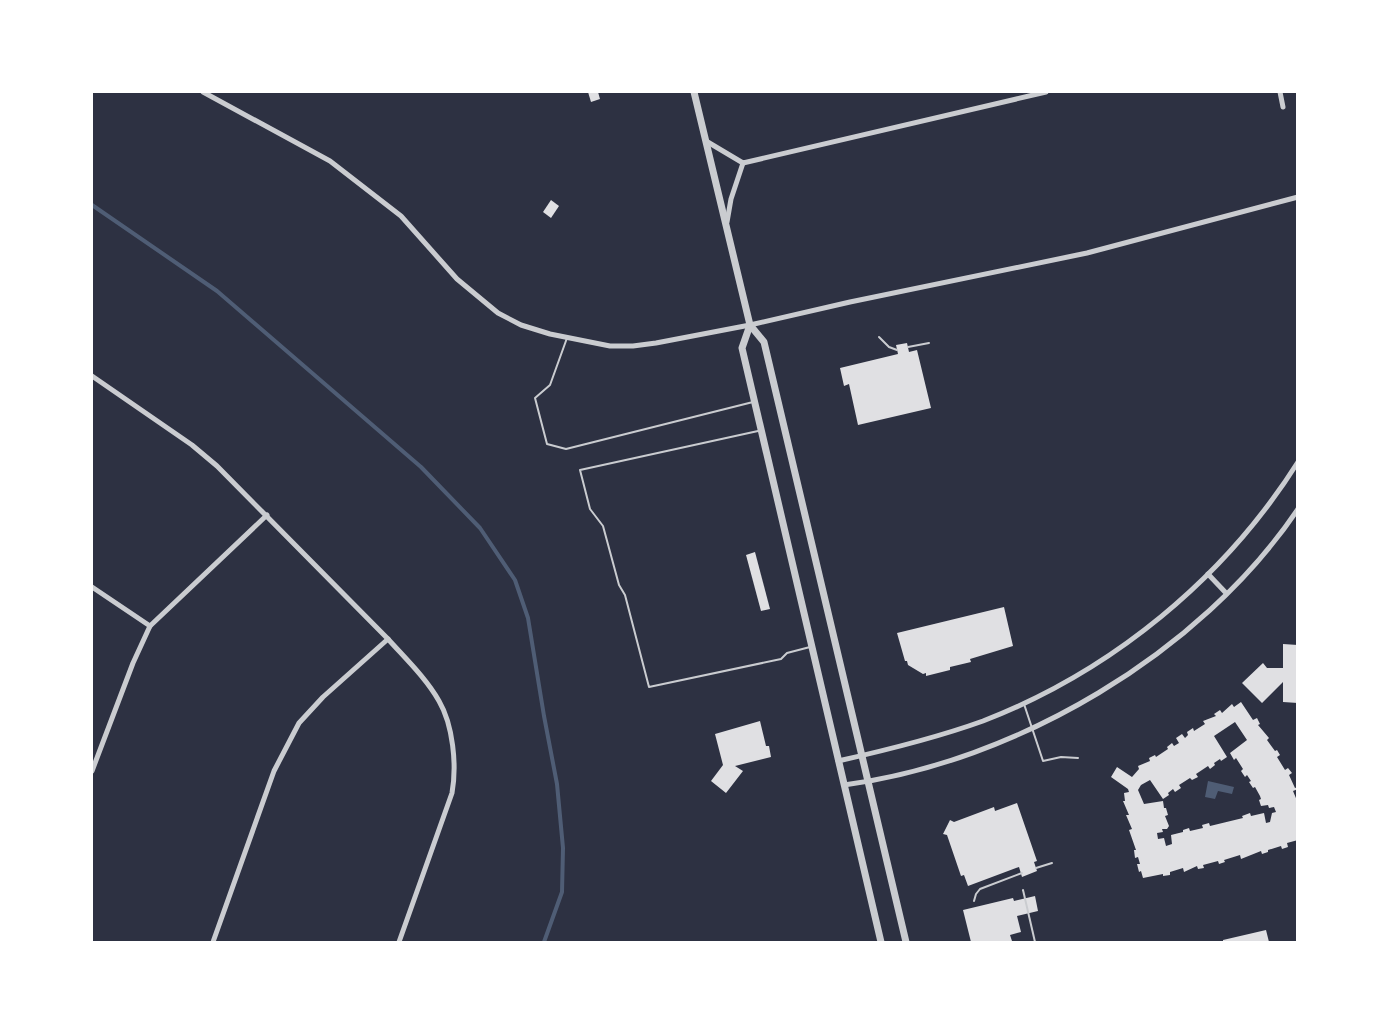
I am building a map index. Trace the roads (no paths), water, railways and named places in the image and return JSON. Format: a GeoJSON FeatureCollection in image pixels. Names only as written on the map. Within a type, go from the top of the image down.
{"type":"FeatureCollection","features":[{"type":"Feature","properties":{"kind":"street"},"geometry":{"type":"LineString","coordinates":[[203,92],[330,160],[401,216],[457,279],[498,313],[521,325],[567,338],[610,346],[633,346],[750,325],[926,285],[1087,253],[1298,197]]}},
{"type":"Feature","properties":{"kind":"street"},"geometry":{"type":"LineString","coordinates":[[694,92],[750,325],[764,342],[906,942]]}},
{"type":"Feature","properties":{"kind":"street"},"geometry":{"type":"LineString","coordinates":[[706,141],[744,163],[1046,92]]}},
{"type":"Feature","properties":{"kind":"street"},"geometry":{"type":"LineString","coordinates":[[1280,92],[1283,107]]}},
{"type":"Feature","properties":{"kind":"street"},"geometry":{"type":"LineString","coordinates":[[726,225],[744,163]]}},
{"type":"Feature","properties":{"kind":"street"},"geometry":{"type":"LineString","coordinates":[[750,325],[742,348],[881,942]]}},
{"type":"Feature","properties":{"kind":"street"},"geometry":{"type":"LineString","coordinates":[[92,376],[192,445],[217,466],[388,639],[441,704],[450,732],[455,777],[452,793],[399,942]]}},
{"type":"Feature","properties":{"kind":"street"},"geometry":{"type":"LineString","coordinates":[[838,761],[960,729],[1024,704],[1110,655],[1155,622],[1208,574],[1252,526],[1298,462]]}},
{"type":"Feature","properties":{"kind":"street"},"geometry":{"type":"LineString","coordinates":[[844,785],[869,782],[944,762],[1033,729],[1091,698],[1143,664],[1196,622],[1256,561],[1298,509]]}},
{"type":"Feature","properties":{"kind":"street"},"geometry":{"type":"LineString","coordinates":[[92,771],[133,663],[150,626],[267,515]]}},
{"type":"Feature","properties":{"kind":"street"},"geometry":{"type":"LineString","coordinates":[[1208,574],[1226,593]]}},
{"type":"Feature","properties":{"kind":"street"},"geometry":{"type":"LineString","coordinates":[[92,587],[150,626]]}},
{"type":"Feature","properties":{"kind":"street"},"geometry":{"type":"LineString","coordinates":[[213,942],[274,771],[299,723],[323,697],[388,639]]}},
{"type":"Feature","properties":{"kind":"lane"},"geometry":{"type":"LineString","coordinates":[[879,337],[889,347],[897,350]]}},
{"type":"Feature","properties":{"kind":"lane"},"geometry":{"type":"LineString","coordinates":[[567,338],[550,386],[535,398],[547,444],[566,449],[755,402]]}},
{"type":"Feature","properties":{"kind":"lane"},"geometry":{"type":"LineString","coordinates":[[908,347],[929,343]]}},
{"type":"Feature","properties":{"kind":"lane"},"geometry":{"type":"LineString","coordinates":[[762,430],[580,470],[590,509],[603,526],[619,585],[625,595],[649,687],[781,659],[787,653],[813,647]]}},
{"type":"Feature","properties":{"kind":"lane"},"geometry":{"type":"LineString","coordinates":[[1024,704],[1043,761],[1061,756],[1078,758]]}},
{"type":"Feature","properties":{"kind":"lane"},"geometry":{"type":"LineString","coordinates":[[1036,868],[1052,863]]}},
{"type":"Feature","properties":{"kind":"lane"},"geometry":{"type":"LineString","coordinates":[[974,901],[980,889],[1022,873]]}},
{"type":"Feature","properties":{"kind":"lane"},"geometry":{"type":"LineString","coordinates":[[1023,890],[1035,942]]}},
{"type":"Feature","properties":{"kind":"water"},"geometry":{"type":"Polygon","coordinates":[[[1208,781],[1234,787],[1232,794],[1218,791],[1215,799],[1205,797],[1208,781]]]}},
{"type":"Feature","properties":{"kind":"waterway"},"geometry":{"type":"LineString","coordinates":[[92,205],[217,291],[421,467],[480,528],[515,580],[528,618],[557,784],[563,848],[562,892],[544,942]]}}]}
